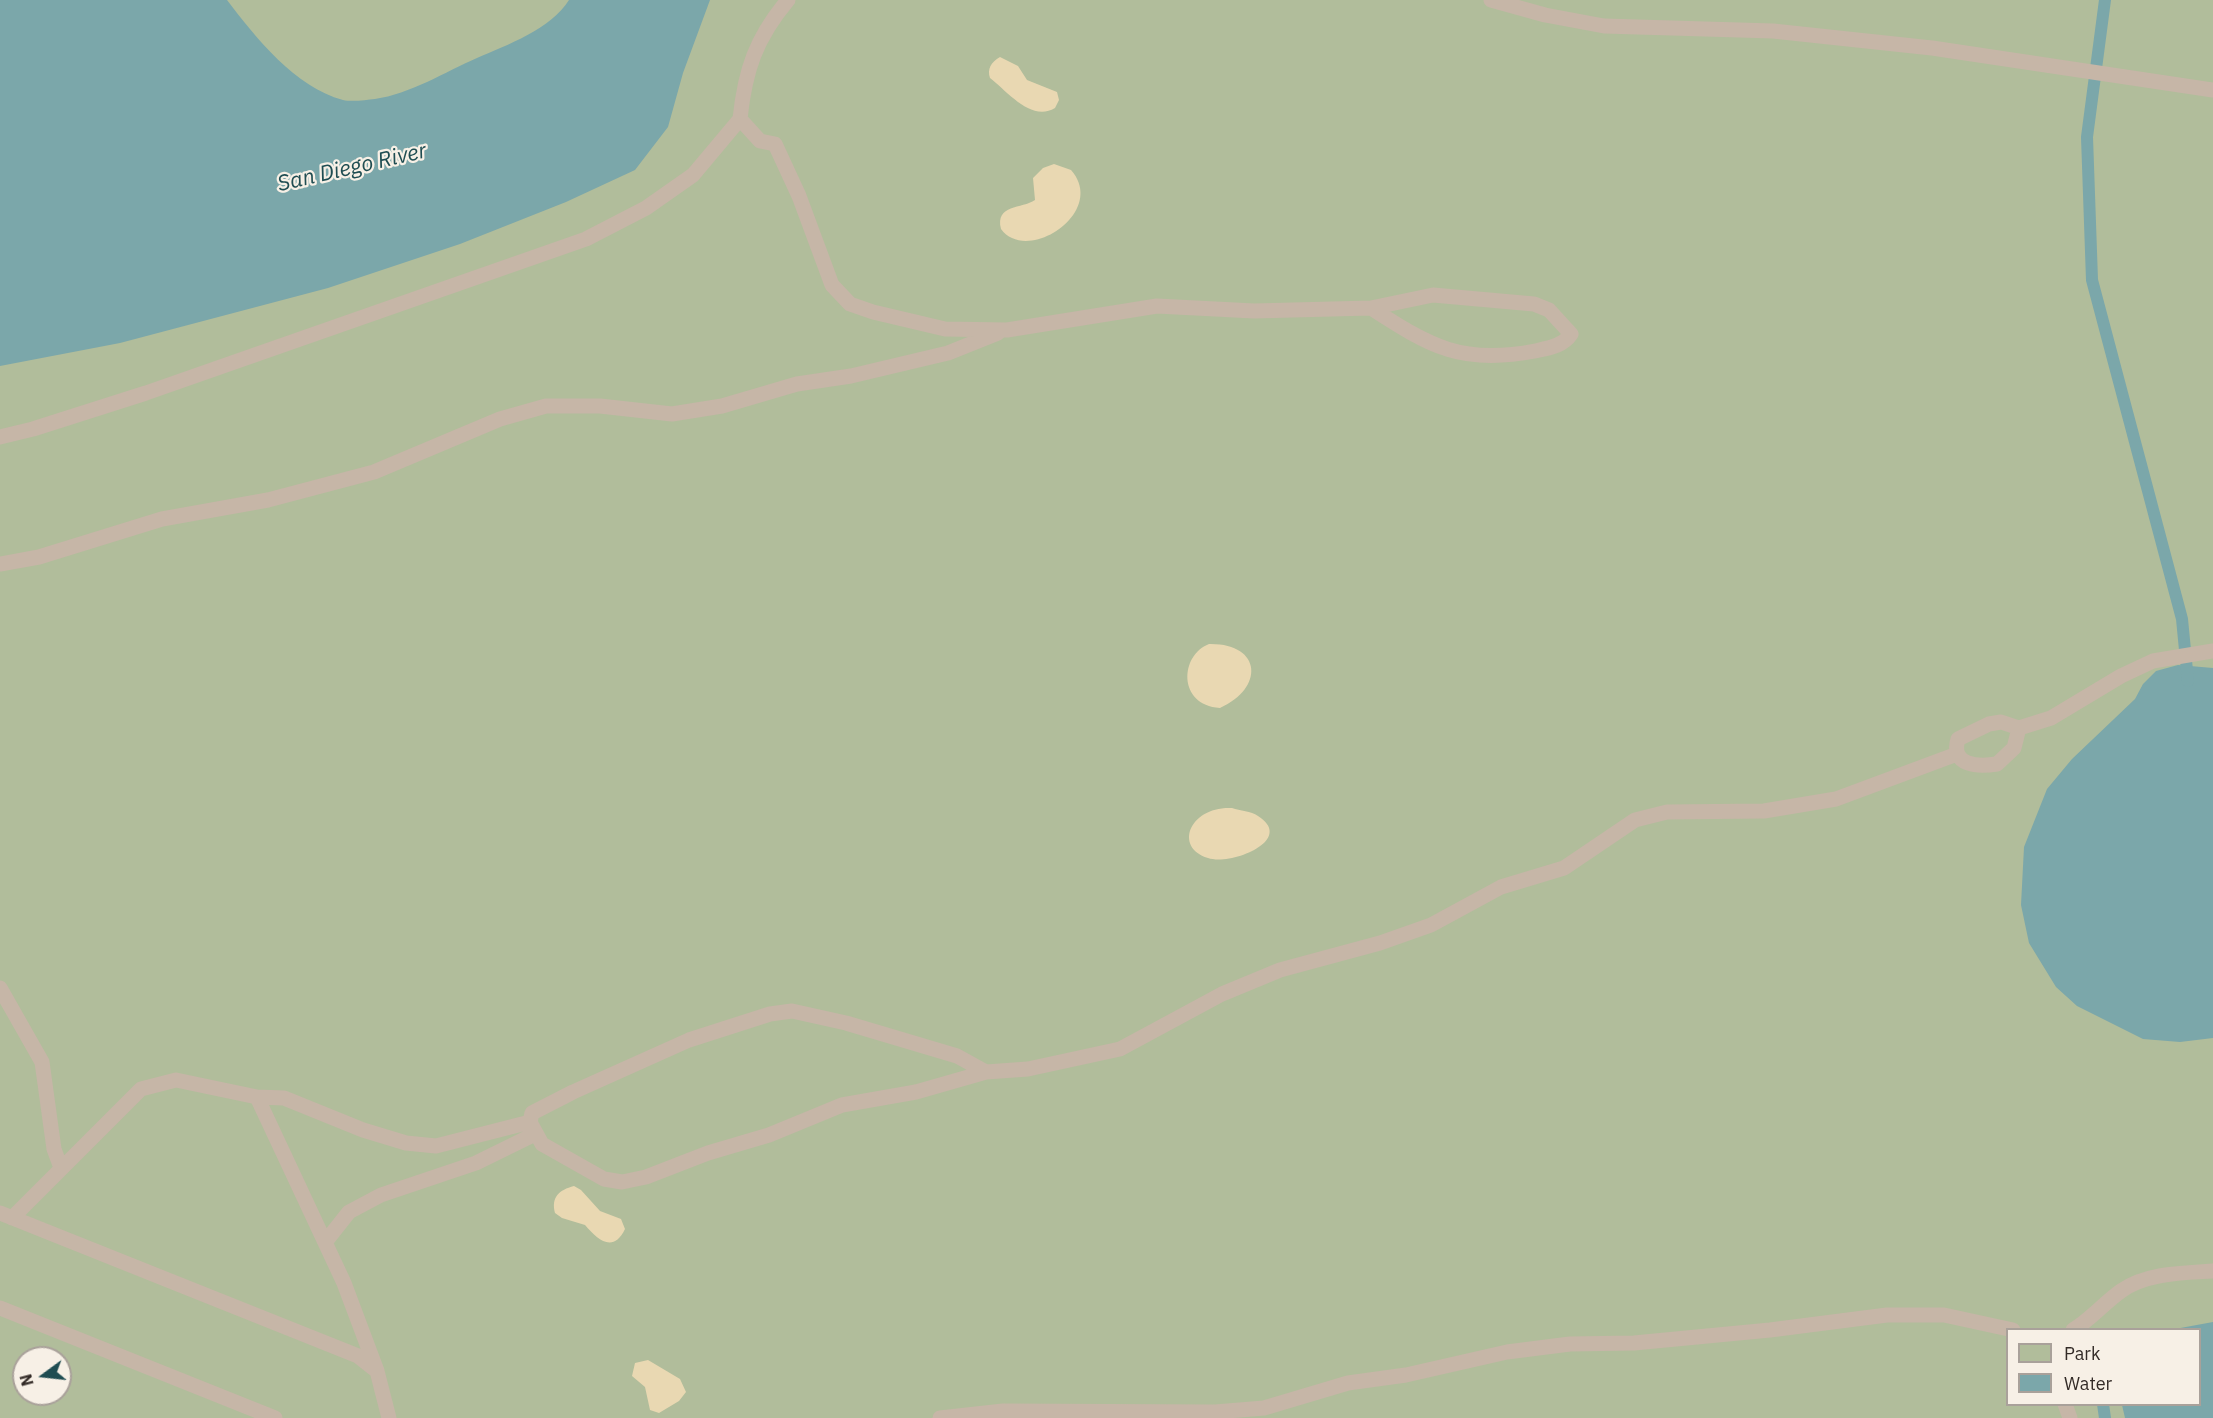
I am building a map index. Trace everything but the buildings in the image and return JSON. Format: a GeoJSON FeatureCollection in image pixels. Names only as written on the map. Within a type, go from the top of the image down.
{"type":"FeatureCollection","features":[{"type":"Feature","properties":{"kind":"lane"},"geometry":{"type":"LineString","coordinates":[[0,437],[33,429],[146,393],[586,239],[646,208],[693,175],[740,119],[742,94],[752,54],[771,20],[788,0]]}},
{"type":"Feature","properties":{"kind":"lane"},"geometry":{"type":"LineString","coordinates":[[1491,0],[1545,15],[1604,26],[1796,33],[1932,48],[2213,90]]}},
{"type":"Feature","properties":{"kind":"lane"},"geometry":{"type":"LineString","coordinates":[[740,119],[760,141],[775,144],[799,196],[832,285],[850,304],[873,312],[945,329],[1007,330]]}},
{"type":"Feature","properties":{"kind":"lane"},"geometry":{"type":"LineString","coordinates":[[0,564],[39,557],[162,519],[268,500],[374,472],[500,419],[546,406],[600,406],[672,414],[722,406],[797,384],[851,376],[948,353],[1007,330],[1082,316],[1157,306],[1254,311],[1371,308],[1433,295],[1505,299],[1534,304],[1549,310],[1571,334],[1555,347],[1509,356],[1471,356],[1440,349],[1371,308]]}},
{"type":"Feature","properties":{"kind":"lane"},"geometry":{"type":"LineString","coordinates":[[2019,728],[2014,748],[1997,764],[1970,765],[1961,760],[1958,754],[1958,739],[1989,724],[2001,722],[2019,728],[2051,718],[2121,676],[2153,661],[2176,655],[2213,651]]}},
{"type":"Feature","properties":{"kind":"lane"},"geometry":{"type":"LineString","coordinates":[[986,1072],[948,1053],[846,1023],[792,1011],[770,1014],[689,1040],[573,1092],[532,1113],[532,1128],[542,1144],[559,1156],[604,1179],[622,1182],[646,1177],[708,1153],[769,1135],[842,1106],[916,1092],[986,1072],[1028,1069],[1120,1049],[1222,994],[1280,970],[1380,943],[1431,925],[1501,887],[1564,868],[1635,820],[1668,812],[1764,811],[1836,799],[1958,754]]}},
{"type":"Feature","properties":{"kind":"lane"},"geometry":{"type":"LineString","coordinates":[[0,988],[42,1062],[54,1149],[61,1168]]}},
{"type":"Feature","properties":{"kind":"lane"},"geometry":{"type":"LineString","coordinates":[[376,1371],[358,1356],[6,1216],[61,1168],[141,1089],[176,1080],[257,1097],[284,1098],[363,1130],[406,1143],[436,1146],[532,1128]]}},
{"type":"Feature","properties":{"kind":"lane"},"geometry":{"type":"LineString","coordinates":[[257,1097],[326,1241],[376,1371],[389,1418]]}},
{"type":"Feature","properties":{"kind":"lane"},"geometry":{"type":"LineString","coordinates":[[326,1241],[349,1212],[381,1195],[476,1163],[532,1128]]}},
{"type":"Feature","properties":{"kind":"lane"},"geometry":{"type":"LineString","coordinates":[[2075,1328],[2089,1320],[2123,1289],[2150,1278],[2213,1271]]}},
{"type":"Feature","properties":{"kind":"lane"},"geometry":{"type":"LineString","coordinates":[[0,1308],[275,1418]]}},
{"type":"Feature","properties":{"kind":"lane"},"geometry":{"type":"LineString","coordinates":[[940,1418],[1003,1411],[1215,1412],[1263,1408],[1348,1383],[1406,1374],[1507,1352],[1570,1344],[1634,1343],[1748,1333],[1887,1315],[1944,1315],[2008,1328]]}},
{"type":"Feature","properties":{"kind":"green space"},"geometry":{"type":"Polygon","coordinates":[[[0,0],[2213,0],[2213,1418],[0,1418],[0,0]]]}},
{"type":"Feature","properties":{"kind":"sand"},"geometry":{"type":"Polygon","coordinates":[[[1000,57],[1018,66],[1027,80],[1057,92],[1059,100],[1055,108],[1037,111],[1020,104],[990,78],[990,66],[1000,57]]]}},
{"type":"Feature","properties":{"kind":"sand"},"geometry":{"type":"Polygon","coordinates":[[[1054,164],[1071,170],[1080,186],[1079,202],[1072,217],[1060,229],[1044,237],[1028,241],[1013,239],[1001,229],[1002,215],[1011,208],[1035,200],[1033,178],[1043,168],[1054,164]]]}},
{"type":"Feature","properties":{"kind":"sand"},"geometry":{"type":"Polygon","coordinates":[[[1209,644],[1227,646],[1239,651],[1248,659],[1251,668],[1250,679],[1245,689],[1235,699],[1220,708],[1206,705],[1196,698],[1190,689],[1188,679],[1188,668],[1192,658],[1209,644]]]}},
{"type":"Feature","properties":{"kind":"sand"},"geometry":{"type":"Polygon","coordinates":[[[1232,808],[1255,814],[1268,825],[1269,834],[1265,842],[1244,855],[1231,858],[1208,858],[1197,853],[1189,837],[1191,828],[1197,820],[1217,809],[1232,808]]]}},
{"type":"Feature","properties":{"kind":"sand"},"geometry":{"type":"Polygon","coordinates":[[[574,1186],[581,1190],[600,1211],[621,1219],[625,1229],[620,1237],[615,1241],[605,1242],[585,1225],[562,1218],[555,1213],[554,1203],[557,1195],[574,1186]]]}},
{"type":"Feature","properties":{"kind":"sand"},"geometry":{"type":"Polygon","coordinates":[[[648,1360],[680,1379],[686,1392],[679,1401],[659,1413],[650,1410],[645,1387],[632,1376],[635,1363],[648,1360]]]}},
{"type":"Feature","properties":{"kind":"water","name":"San Diego River"},"geometry":{"type":"Polygon","coordinates":[[[0,0],[227,0],[264,45],[293,73],[325,94],[351,101],[375,99],[401,92],[515,42],[540,28],[569,0],[710,0],[683,73],[668,127],[635,170],[566,202],[460,244],[328,288],[120,343],[0,366],[0,0]]]}},
{"type":"Feature","properties":{"kind":"water"},"geometry":{"type":"Polygon","coordinates":[[[2178,665],[2213,668],[2213,1038],[2180,1042],[2143,1039],[2077,1006],[2056,987],[2029,943],[2021,905],[2024,847],[2047,789],[2072,759],[2135,699],[2143,684],[2156,671],[2178,665]]]}},
{"type":"Feature","properties":{"kind":"water"},"geometry":{"type":"Polygon","coordinates":[[[2213,1322],[2213,1418],[2125,1418],[2122,1406],[2201,1406],[2201,1328],[2180,1328],[2213,1322]]]}},
{"type":"Feature","properties":{"kind":"waterway"},"geometry":{"type":"LineString","coordinates":[[2105,0],[2087,137],[2092,280],[2182,619],[2188,681]]}},
{"type":"Feature","properties":{"kind":"waterway"},"geometry":{"type":"LineString","coordinates":[[2103,1406],[2105,1418]]}}]}
